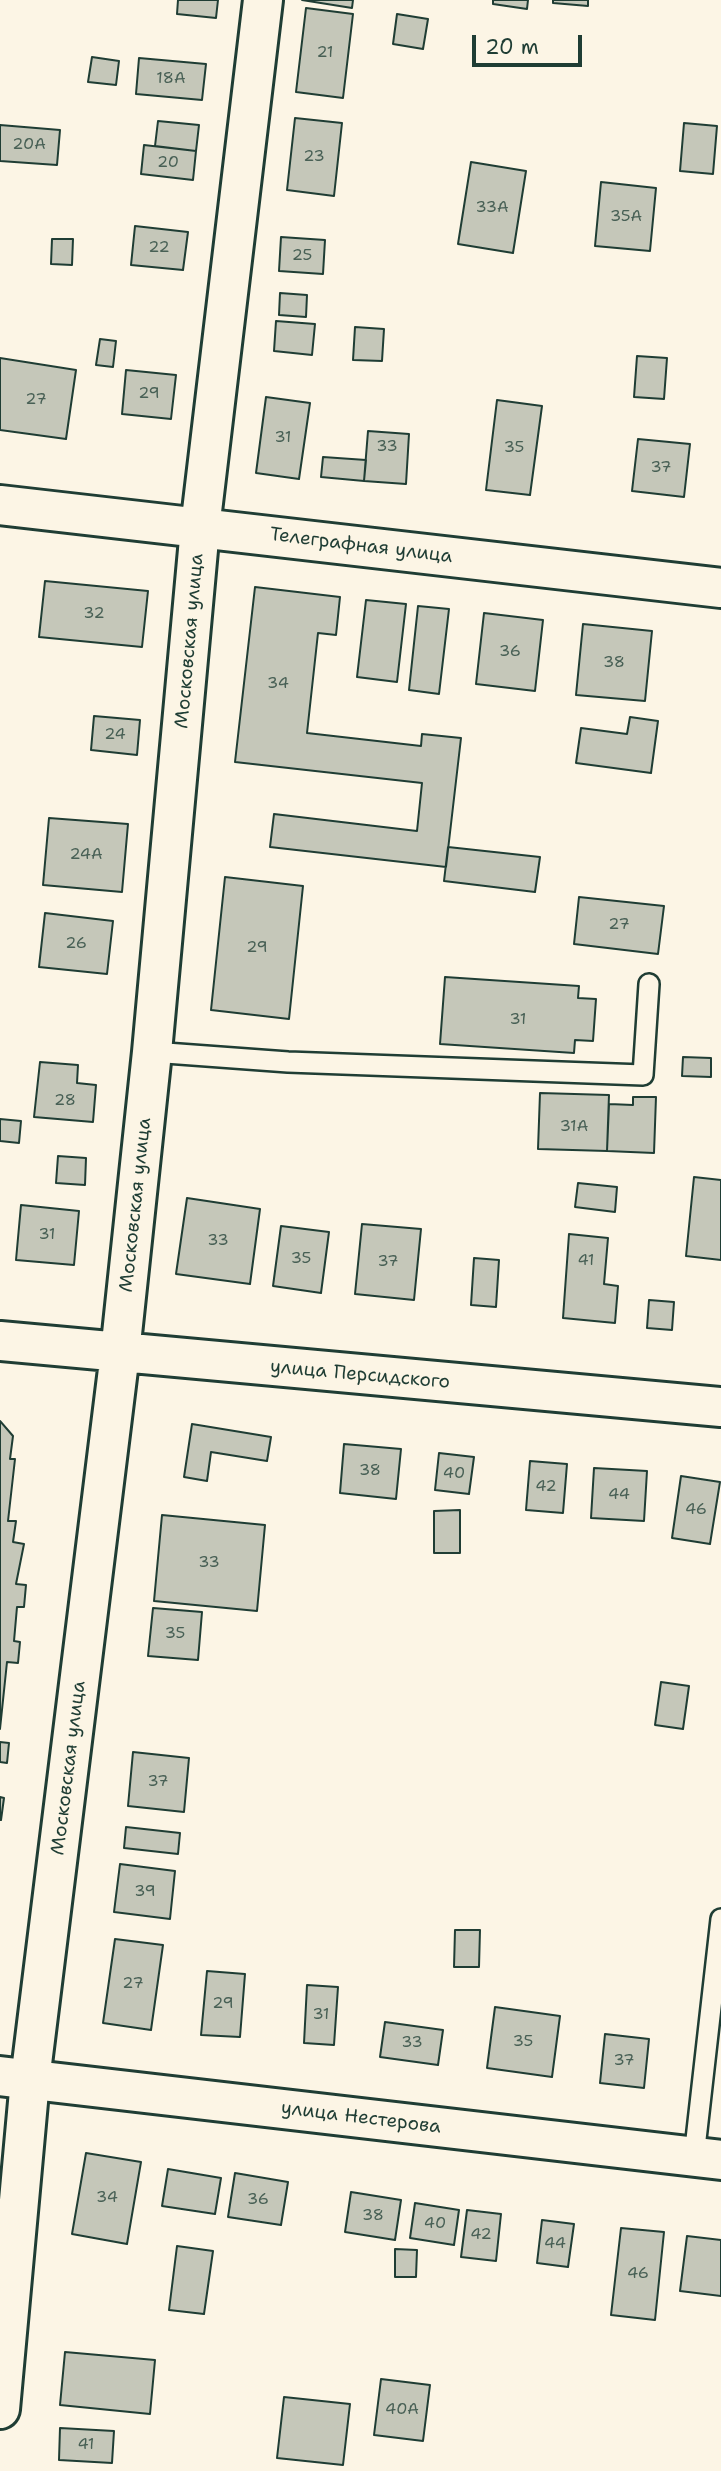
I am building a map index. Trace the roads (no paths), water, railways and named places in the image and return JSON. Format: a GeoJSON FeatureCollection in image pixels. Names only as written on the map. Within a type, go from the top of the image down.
{"type":"FeatureCollection","features":[{"type":"Feature","properties":{"kind":"street","name":"Московская улица"},"geometry":{"type":"LineString","coordinates":[[0,2409],[15,2078],[120,1353],[152,1052],[200,528],[263,0]]}},
{"type":"Feature","properties":{"kind":"street","name":"Телеграфная улица"},"geometry":{"type":"LineString","coordinates":[[0,505],[721,587]]}},
{"type":"Feature","properties":{"kind":"street","name":"улица Персидского"},"geometry":{"type":"LineString","coordinates":[[0,1341],[721,1407]]}},
{"type":"Feature","properties":{"kind":"street","name":"улица Нестерова"},"geometry":{"type":"LineString","coordinates":[[15,2078],[708,2158]]}},
{"type":"Feature","properties":{"kind":"lane"},"geometry":{"type":"LineString","coordinates":[[152,1052],[288,1062],[643,1075],[649,984]]}},
{"type":"Feature","properties":{"kind":"lane"},"geometry":{"type":"LineString","coordinates":[[708,2158],[721,1919]]}}]}
